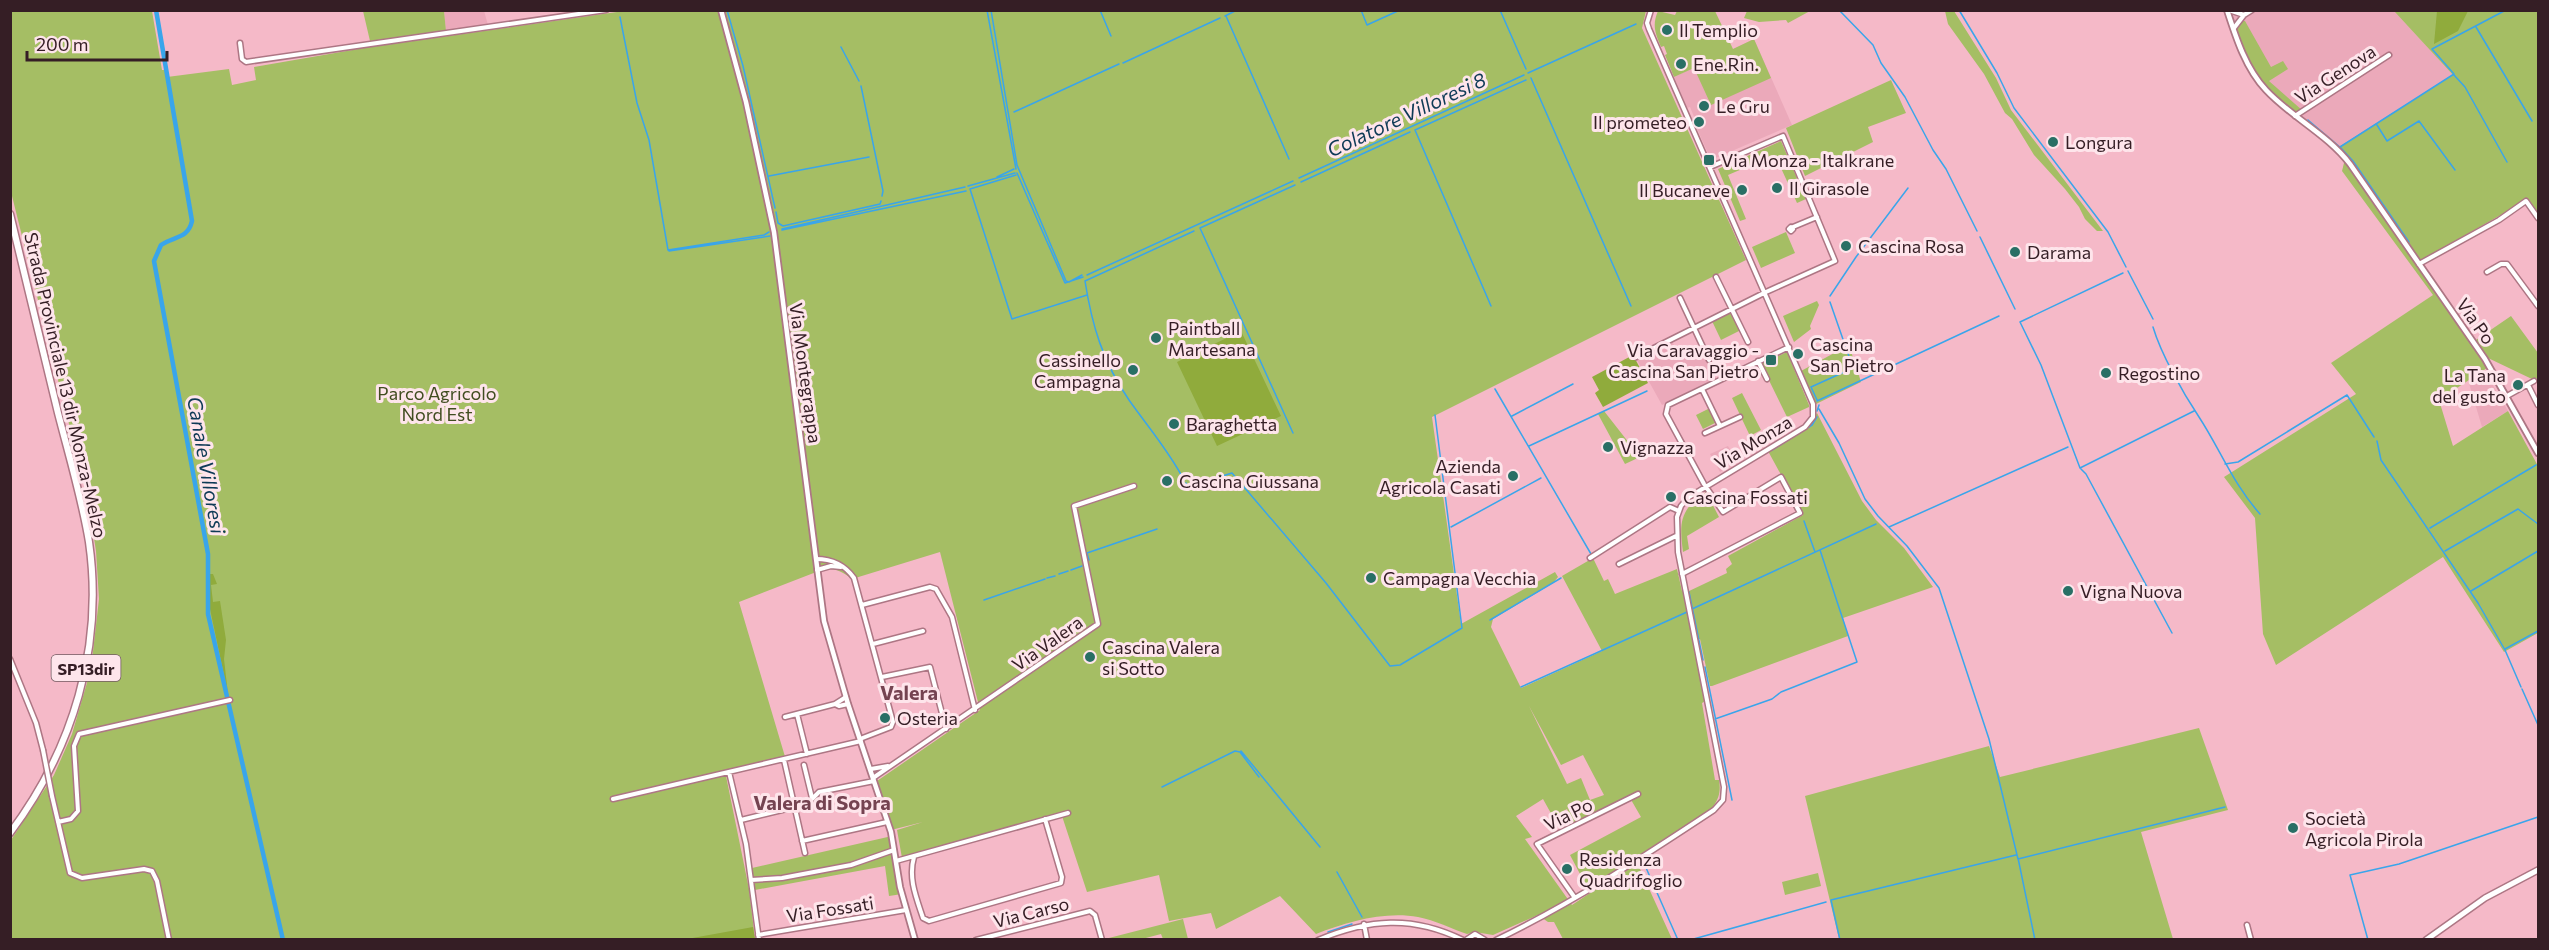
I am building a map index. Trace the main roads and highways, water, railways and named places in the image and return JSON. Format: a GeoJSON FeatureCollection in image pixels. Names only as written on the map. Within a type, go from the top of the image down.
{"type":"FeatureCollection","features":[{"type":"Feature","properties":{"kind":"main road","name":"Strada Provinciale 13 dir Monza-Melzo"},"geometry":{"type":"LineString","coordinates":[[10,214],[86,524],[93,598],[87,663],[73,715],[46,778],[10,833]]}},
{"type":"Feature","properties":{"kind":"main road"},"geometry":{"type":"LineString","coordinates":[[2426,939],[2485,898],[2538,870]]}},
{"type":"Feature","properties":{"kind":"waterway","name":"Canale Villoresi"},"geometry":{"type":"LineString","coordinates":[[156,10],[192,221],[184,234],[161,245],[154,261],[208,554],[208,614],[283,940]]}},
{"type":"Feature","properties":{"kind":"waterway"},"geometry":{"type":"LineString","coordinates":[[727,10],[743,66],[775,208]]}},
{"type":"Feature","properties":{"kind":"waterway"},"geometry":{"type":"LineString","coordinates":[[987,10],[1016,169]]}},
{"type":"Feature","properties":{"kind":"waterway"},"geometry":{"type":"LineString","coordinates":[[991,10],[1017,165],[1066,281],[1069,282],[1082,275]]}},
{"type":"Feature","properties":{"kind":"waterway"},"geometry":{"type":"LineString","coordinates":[[1100,10],[1111,36]]}},
{"type":"Feature","properties":{"kind":"waterway"},"geometry":{"type":"LineString","coordinates":[[1225,16],[1237,10]]}},
{"type":"Feature","properties":{"kind":"waterway"},"geometry":{"type":"LineString","coordinates":[[1361,10],[1367,25],[1400,10]]}},
{"type":"Feature","properties":{"kind":"waterway"},"geometry":{"type":"LineString","coordinates":[[1500,10],[1526,69]]}},
{"type":"Feature","properties":{"kind":"waterway"},"geometry":{"type":"LineString","coordinates":[[1839,10],[1873,45],[1881,63],[1905,97],[1933,150],[1946,169],[1977,231]]}},
{"type":"Feature","properties":{"kind":"waterway"},"geometry":{"type":"LineString","coordinates":[[1959,10],[1997,73],[2014,108],[2108,232],[2126,267]]}},
{"type":"Feature","properties":{"kind":"waterway"},"geometry":{"type":"LineString","coordinates":[[2340,147],[2454,74],[2432,49],[2506,10]]}},
{"type":"Feature","properties":{"kind":"waterway"},"geometry":{"type":"LineString","coordinates":[[1226,16],[1289,159]]}},
{"type":"Feature","properties":{"kind":"waterway"},"geometry":{"type":"LineString","coordinates":[[620,17],[637,103],[649,140],[668,250],[764,235],[769,232]]}},
{"type":"Feature","properties":{"kind":"waterway"},"geometry":{"type":"LineString","coordinates":[[1123,63],[1220,18]]}},
{"type":"Feature","properties":{"kind":"waterway","name":"Colatore Villoresi 8"},"geometry":{"type":"LineString","coordinates":[[1528,73],[1636,24]]}},
{"type":"Feature","properties":{"kind":"waterway"},"geometry":{"type":"LineString","coordinates":[[2476,27],[2532,121]]}},
{"type":"Feature","properties":{"kind":"waterway"},"geometry":{"type":"LineString","coordinates":[[841,47],[859,81]]}},
{"type":"Feature","properties":{"kind":"waterway"},"geometry":{"type":"LineString","coordinates":[[1014,112],[1119,64]]}},
{"type":"Feature","properties":{"kind":"waterway","name":"Colatore Villoresi 8"},"geometry":{"type":"LineString","coordinates":[[1299,178],[1524,75]]}},
{"type":"Feature","properties":{"kind":"waterway"},"geometry":{"type":"LineString","coordinates":[[2454,75],[2465,87],[2507,162]]}},
{"type":"Feature","properties":{"kind":"waterway"},"geometry":{"type":"LineString","coordinates":[[1531,78],[1631,306]]}},
{"type":"Feature","properties":{"kind":"waterway"},"geometry":{"type":"LineString","coordinates":[[1491,306],[1415,130],[1526,80]]}},
{"type":"Feature","properties":{"kind":"waterway"},"geometry":{"type":"LineString","coordinates":[[861,86],[883,191],[882,196]]}},
{"type":"Feature","properties":{"kind":"waterway"},"geometry":{"type":"LineString","coordinates":[[2308,120],[2353,161],[2409,242]]}},
{"type":"Feature","properties":{"kind":"waterway"},"geometry":{"type":"LineString","coordinates":[[2377,125],[2387,141],[2419,121],[2455,170]]}},
{"type":"Feature","properties":{"kind":"waterway"},"geometry":{"type":"LineString","coordinates":[[1301,182],[1410,132]]}},
{"type":"Feature","properties":{"kind":"waterway"},"geometry":{"type":"LineString","coordinates":[[769,176],[869,157]]}},
{"type":"Feature","properties":{"kind":"waterway"},"geometry":{"type":"LineString","coordinates":[[997,177],[1014,169]]}},
{"type":"Feature","properties":{"kind":"waterway"},"geometry":{"type":"LineString","coordinates":[[968,186],[1015,173]]}},
{"type":"Feature","properties":{"kind":"waterway","name":"Colatore Villoresi 8"},"geometry":{"type":"LineString","coordinates":[[1017,173],[1065,283],[1083,277]]}},
{"type":"Feature","properties":{"kind":"waterway"},"geometry":{"type":"LineString","coordinates":[[970,189],[1016,175]]}},
{"type":"Feature","properties":{"kind":"waterway","name":"Colatore Villoresi 8"},"geometry":{"type":"LineString","coordinates":[[1087,275],[1293,181]]}},
{"type":"Feature","properties":{"kind":"waterway"},"geometry":{"type":"LineString","coordinates":[[1293,433],[1200,228],[1295,185]]}},
{"type":"Feature","properties":{"kind":"waterway"},"geometry":{"type":"LineString","coordinates":[[782,229],[965,187]]}},
{"type":"Feature","properties":{"kind":"waterway"},"geometry":{"type":"LineString","coordinates":[[1830,296],[1908,188]]}},
{"type":"Feature","properties":{"kind":"waterway"},"geometry":{"type":"LineString","coordinates":[[970,189],[1012,319],[1087,295]]}},
{"type":"Feature","properties":{"kind":"waterway"},"geometry":{"type":"LineString","coordinates":[[782,230],[966,191]]}},
{"type":"Feature","properties":{"kind":"waterway"},"geometry":{"type":"LineString","coordinates":[[776,212],[778,223],[783,226],[880,204],[881,201]]}},
{"type":"Feature","properties":{"kind":"waterway"},"geometry":{"type":"LineString","coordinates":[[1085,281],[1194,231]]}},
{"type":"Feature","properties":{"kind":"waterway"},"geometry":{"type":"LineString","coordinates":[[669,251],[770,236]]}},
{"type":"Feature","properties":{"kind":"waterway"},"geometry":{"type":"LineString","coordinates":[[1980,237],[2015,309]]}},
{"type":"Feature","properties":{"kind":"waterway"},"geometry":{"type":"LineString","coordinates":[[2128,271],[2153,319]]}},
{"type":"Feature","properties":{"kind":"waterway"},"geometry":{"type":"LineString","coordinates":[[2123,273],[2020,322],[2041,365],[2080,468],[2194,411]]}},
{"type":"Feature","properties":{"kind":"waterway"},"geometry":{"type":"LineString","coordinates":[[1085,281],[1091,313],[1105,358],[1129,400],[1165,449],[1184,480]]}},
{"type":"Feature","properties":{"kind":"waterway"},"geometry":{"type":"LineString","coordinates":[[1817,400],[1811,387],[1853,368],[1830,302]]}},
{"type":"Feature","properties":{"kind":"waterway"},"geometry":{"type":"LineString","coordinates":[[1817,401],[1999,316]]}},
{"type":"Feature","properties":{"kind":"waterway"},"geometry":{"type":"LineString","coordinates":[[2153,327],[2161,349],[2180,385],[2234,479],[2260,514]]}},
{"type":"Feature","properties":{"kind":"waterway"},"geometry":{"type":"LineString","coordinates":[[1512,416],[1573,384]]}},
{"type":"Feature","properties":{"kind":"waterway"},"geometry":{"type":"LineString","coordinates":[[1495,389],[1591,554]]}},
{"type":"Feature","properties":{"kind":"waterway"},"geometry":{"type":"LineString","coordinates":[[1529,446],[1647,391]]}},
{"type":"Feature","properties":{"kind":"waterway"},"geometry":{"type":"LineString","coordinates":[[2225,464],[2238,462],[2347,395],[2374,437]]}},
{"type":"Feature","properties":{"kind":"waterway"},"geometry":{"type":"LineString","coordinates":[[1817,411],[1819,405]]}},
{"type":"Feature","properties":{"kind":"waterway"},"geometry":{"type":"LineString","coordinates":[[1819,409],[1839,443],[1865,499],[1907,546],[1939,588],[1989,739],[2018,859],[2225,807]]}},
{"type":"Feature","properties":{"kind":"waterway"},"geometry":{"type":"LineString","coordinates":[[1186,483],[1187,487],[1232,473],[1326,583],[1390,666],[1400,665],[1462,628],[1435,415]]}},
{"type":"Feature","properties":{"kind":"waterway"},"geometry":{"type":"LineString","coordinates":[[1772,450],[1812,425],[1817,417]]}},
{"type":"Feature","properties":{"kind":"waterway"},"geometry":{"type":"LineString","coordinates":[[2377,441],[2381,460],[2478,603],[2505,650],[2521,687]]}},
{"type":"Feature","properties":{"kind":"waterway"},"geometry":{"type":"LineString","coordinates":[[1889,527],[2068,447]]}},
{"type":"Feature","properties":{"kind":"waterway"},"geometry":{"type":"LineString","coordinates":[[2430,528],[2536,465]]}},
{"type":"Feature","properties":{"kind":"waterway"},"geometry":{"type":"LineString","coordinates":[[2081,469],[2086,474],[2172,633]]}},
{"type":"Feature","properties":{"kind":"waterway"},"geometry":{"type":"LineString","coordinates":[[1451,527],[1541,478]]}},
{"type":"Feature","properties":{"kind":"waterway"},"geometry":{"type":"LineString","coordinates":[[2445,551],[2518,509],[2538,524]]}},
{"type":"Feature","properties":{"kind":"waterway"},"geometry":{"type":"LineString","coordinates":[[1804,521],[1815,552]]}},
{"type":"Feature","properties":{"kind":"waterway"},"geometry":{"type":"LineString","coordinates":[[1692,609],[1876,524]]}},
{"type":"Feature","properties":{"kind":"waterway"},"geometry":{"type":"LineString","coordinates":[[1089,560],[1087,553],[1157,529]]}},
{"type":"Feature","properties":{"kind":"waterway"},"geometry":{"type":"LineString","coordinates":[[1715,719],[1772,699],[1781,692],[1857,662],[1820,550]]}},
{"type":"Feature","properties":{"kind":"waterway"},"geometry":{"type":"LineString","coordinates":[[2471,591],[2538,551]]}},
{"type":"Feature","properties":{"kind":"waterway"},"geometry":{"type":"LineString","coordinates":[[1071,570],[1082,566]]}},
{"type":"Feature","properties":{"kind":"waterway"},"geometry":{"type":"LineString","coordinates":[[1059,574],[1068,571]]}},
{"type":"Feature","properties":{"kind":"waterway"},"geometry":{"type":"LineString","coordinates":[[1047,578],[1055,576]]}},
{"type":"Feature","properties":{"kind":"waterway"},"geometry":{"type":"LineString","coordinates":[[1490,620],[1561,578]]}},
{"type":"Feature","properties":{"kind":"waterway"},"geometry":{"type":"LineString","coordinates":[[984,600],[1045,579]]}},
{"type":"Feature","properties":{"kind":"waterway"},"geometry":{"type":"LineString","coordinates":[[1689,592],[1703,660]]}},
{"type":"Feature","properties":{"kind":"waterway"},"geometry":{"type":"LineString","coordinates":[[1521,687],[1687,612]]}},
{"type":"Feature","properties":{"kind":"waterway"},"geometry":{"type":"LineString","coordinates":[[2505,649],[2538,631]]}},
{"type":"Feature","properties":{"kind":"waterway"},"geometry":{"type":"LineString","coordinates":[[1705,667],[1732,800]]}},
{"type":"Feature","properties":{"kind":"waterway"},"geometry":{"type":"LineString","coordinates":[[2522,689],[2538,725]]}},
{"type":"Feature","properties":{"kind":"waterway"},"geometry":{"type":"LineString","coordinates":[[1162,787],[1235,751],[1240,752],[1259,777]]}},
{"type":"Feature","properties":{"kind":"waterway"},"geometry":{"type":"LineString","coordinates":[[1241,751],[1320,847]]}},
{"type":"Feature","properties":{"kind":"waterway"},"geometry":{"type":"LineString","coordinates":[[2368,940],[2350,875],[2399,864],[2538,817]]}},
{"type":"Feature","properties":{"kind":"waterway"},"geometry":{"type":"LineString","coordinates":[[1840,940],[1831,900],[2016,855]]}},
{"type":"Feature","properties":{"kind":"waterway"},"geometry":{"type":"LineString","coordinates":[[2018,858],[2035,940]]}},
{"type":"Feature","properties":{"kind":"waterway"},"geometry":{"type":"LineString","coordinates":[[1643,861],[1678,940]]}},
{"type":"Feature","properties":{"kind":"waterway"},"geometry":{"type":"LineString","coordinates":[[1337,872],[1362,917]]}},
{"type":"Feature","properties":{"kind":"waterway"},"geometry":{"type":"LineString","coordinates":[[1690,940],[1826,902]]}},
{"type":"Feature","properties":{"kind":"waterway"},"geometry":{"type":"LineString","coordinates":[[1328,932],[1352,924]]}},
{"type":"Feature","properties":{"kind":"place","name":"Il Templio"},"geometry":{"type":"Point","coordinates":[1667,30]}},
{"type":"Feature","properties":{"kind":"place","name":"Ene.Rin."},"geometry":{"type":"Point","coordinates":[1681,64]}},
{"type":"Feature","properties":{"kind":"place","name":"Le Gru"},"geometry":{"type":"Point","coordinates":[1704,106]}},
{"type":"Feature","properties":{"kind":"place","name":"Il prometeo"},"geometry":{"type":"Point","coordinates":[1699,122]}},
{"type":"Feature","properties":{"kind":"place","name":"Longura"},"geometry":{"type":"Point","coordinates":[2053,142]}},
{"type":"Feature","properties":{"kind":"place","name":"Via Monza - Italkrane"},"geometry":{"type":"Point","coordinates":[1709,160]}},
{"type":"Feature","properties":{"kind":"place","name":"Il Girasole"},"geometry":{"type":"Point","coordinates":[1777,188]}},
{"type":"Feature","properties":{"kind":"place","name":"Il Bucaneve"},"geometry":{"type":"Point","coordinates":[1742,190]}},
{"type":"Feature","properties":{"kind":"place","name":"Cascina Rosa"},"geometry":{"type":"Point","coordinates":[1846,246]}},
{"type":"Feature","properties":{"kind":"place","name":"Darama"},"geometry":{"type":"Point","coordinates":[2015,252]}},
{"type":"Feature","properties":{"kind":"place","name":"Paintball Martesana"},"geometry":{"type":"Point","coordinates":[1156,338]}},
{"type":"Feature","properties":{"kind":"place","name":"Cascina San Pietro"},"geometry":{"type":"Point","coordinates":[1798,354]}},
{"type":"Feature","properties":{"kind":"place","name":"Via Caravaggio - Cascina San Pietro"},"geometry":{"type":"Point","coordinates":[1771,360]}},
{"type":"Feature","properties":{"kind":"place","name":"Cassinello Campagna"},"geometry":{"type":"Point","coordinates":[1133,370]}},
{"type":"Feature","properties":{"kind":"place","name":"Regostino"},"geometry":{"type":"Point","coordinates":[2106,373]}},
{"type":"Feature","properties":{"kind":"place","name":"La Tana del gusto"},"geometry":{"type":"Point","coordinates":[2518,385]}},
{"type":"Feature","properties":{"kind":"place","name":"Baraghetta"},"geometry":{"type":"Point","coordinates":[1174,424]}},
{"type":"Feature","properties":{"kind":"place","name":"Vignazza"},"geometry":{"type":"Point","coordinates":[1608,447]}},
{"type":"Feature","properties":{"kind":"place","name":"Azienda Agricola Casati"},"geometry":{"type":"Point","coordinates":[1513,476]}},
{"type":"Feature","properties":{"kind":"place","name":"Cascina Giussana"},"geometry":{"type":"Point","coordinates":[1167,481]}},
{"type":"Feature","properties":{"kind":"place","name":"Cascina Fossati"},"geometry":{"type":"Point","coordinates":[1671,497]}},
{"type":"Feature","properties":{"kind":"place","name":"Campagna Vecchia"},"geometry":{"type":"Point","coordinates":[1371,578]}},
{"type":"Feature","properties":{"kind":"place","name":"Vigna Nuova"},"geometry":{"type":"Point","coordinates":[2068,591]}},
{"type":"Feature","properties":{"kind":"place","name":"Cascina Valera si Sotto"},"geometry":{"type":"Point","coordinates":[1090,657]}},
{"type":"Feature","properties":{"kind":"place","name":"Osteria"},"geometry":{"type":"Point","coordinates":[885,718]}},
{"type":"Feature","properties":{"kind":"place","name":"Società Agricola Pirola"},"geometry":{"type":"Point","coordinates":[2293,828]}},
{"type":"Feature","properties":{"kind":"place","name":"Residenza Quadrifoglio"},"geometry":{"type":"Point","coordinates":[1567,869]}},
{"type":"Feature","properties":{"kind":"district","name":"Valera"},"geometry":{"type":"Point","coordinates":[909,692]}},
{"type":"Feature","properties":{"kind":"district","name":"Valera di Sopra"},"geometry":{"type":"Point","coordinates":[822,802]}},
{"type":"Feature","properties":{"kind":"park label","name":"Parco Agricolo Nord Est"},"geometry":{"type":"Point","coordinates":[437,403]}}]}
